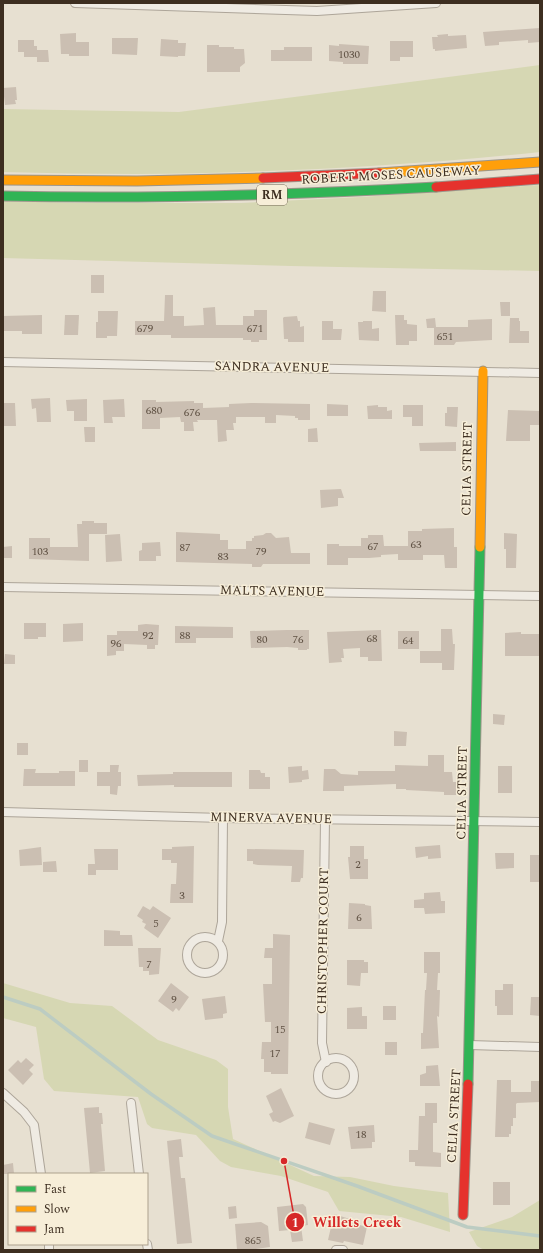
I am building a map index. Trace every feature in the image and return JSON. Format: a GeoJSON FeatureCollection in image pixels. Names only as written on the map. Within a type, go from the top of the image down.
{"type":"FeatureCollection","features":[{"type":"Feature","properties":{"kind":"main road","name":"ROBERT MOSES CAUSEWAY"},"geometry":{"type":"LineString","coordinates":[[3,180],[232,180],[387,173],[540,162]]}},
{"type":"Feature","properties":{"kind":"main road","name":"ROBERT MOSES CAUSEWAY"},"geometry":{"type":"LineString","coordinates":[[3,196],[178,197],[287,194],[407,189],[540,179]]}},
{"type":"Feature","properties":{"kind":"main road","name":"CELIA STREET"},"geometry":{"type":"LineString","coordinates":[[463,1215],[470,1045],[482,371]]}},
{"type":"Feature","properties":{"kind":"street"},"geometry":{"type":"LineString","coordinates":[[75,3],[317,11],[436,3]]}},
{"type":"Feature","properties":{"kind":"street","name":"SANDRA AVENUE"},"geometry":{"type":"LineString","coordinates":[[3,362],[540,373]]}},
{"type":"Feature","properties":{"kind":"street","name":"MALTS AVENUE"},"geometry":{"type":"LineString","coordinates":[[3,587],[540,596]]}},
{"type":"Feature","properties":{"kind":"street","name":"MINERVA AVENUE"},"geometry":{"type":"LineString","coordinates":[[3,812],[223,818],[540,822]]}},
{"type":"Feature","properties":{"kind":"street"},"geometry":{"type":"LineString","coordinates":[[218,941],[212,937],[204,936],[197,938],[192,942],[188,948],[187,955],[193,968],[199,972],[206,973],[219,967],[223,961],[224,954],[218,941],[222,922],[223,818]]}},
{"type":"Feature","properties":{"kind":"street","name":"CHRISTOPHER COURT"},"geometry":{"type":"LineString","coordinates":[[325,819],[322,1043],[326,1062]]}},
{"type":"Feature","properties":{"kind":"street"},"geometry":{"type":"LineString","coordinates":[[470,1045],[540,1046]]}},
{"type":"Feature","properties":{"kind":"street"},"geometry":{"type":"LineString","coordinates":[[339,1058],[346,1061],[351,1066],[354,1072],[354,1079],[352,1086],[347,1091],[341,1094],[334,1094],[327,1092],[322,1087],[319,1081],[319,1074],[321,1067],[326,1062],[339,1058]]}},
{"type":"Feature","properties":{"kind":"street"},"geometry":{"type":"LineString","coordinates":[[3,1093],[24,1112],[34,1125],[41,1173]]}},
{"type":"Feature","properties":{"kind":"street"},"geometry":{"type":"LineString","coordinates":[[132,1103],[139,1173]]}},
{"type":"Feature","properties":{"kind":"street"},"geometry":{"type":"LineString","coordinates":[[336,1250],[343,1250]]}},
{"type":"Feature","properties":{"kind":"green space"},"geometry":{"type":"Polygon","coordinates":[[[540,65],[540,152],[389,165],[237,172],[86,174],[3,172],[3,109],[179,112],[540,65]]]}},
{"type":"Feature","properties":{"kind":"green space"},"geometry":{"type":"Polygon","coordinates":[[[540,185],[540,271],[3,258],[3,201],[75,203],[241,203],[361,197],[540,185]]]}},
{"type":"Feature","properties":{"kind":"green space"},"geometry":{"type":"Polygon","coordinates":[[[3,983],[70,1003],[112,1006],[158,1040],[216,1060],[228,1069],[228,1107],[233,1139],[314,1176],[350,1177],[394,1186],[448,1193],[450,1232],[401,1217],[339,1211],[328,1192],[281,1176],[231,1167],[220,1161],[196,1135],[152,1128],[147,1124],[138,1097],[54,1091],[44,1079],[36,1027],[3,1018],[3,983]]]}},
{"type":"Feature","properties":{"kind":"green space"},"geometry":{"type":"Polygon","coordinates":[[[540,1200],[540,1250],[484,1250],[477,1246],[469,1232],[512,1217],[540,1200]]]}},
{"type":"Feature","properties":{"kind":"building"},"geometry":{"type":"Polygon","coordinates":[[[540,28],[540,42],[528,43],[528,40],[499,42],[499,45],[485,46],[483,32],[540,28]]]}},
{"type":"Feature","properties":{"kind":"building"},"geometry":{"type":"Polygon","coordinates":[[[76,33],[76,42],[89,42],[89,56],[69,56],[69,54],[61,54],[60,34],[76,33]]]}},
{"type":"Feature","properties":{"kind":"building"},"geometry":{"type":"Polygon","coordinates":[[[448,34],[448,36],[466,35],[467,48],[435,51],[435,49],[433,49],[432,37],[448,34]]]}},
{"type":"Feature","properties":{"kind":"building"},"geometry":{"type":"Polygon","coordinates":[[[112,38],[138,38],[137,55],[112,54],[112,38]]]}},
{"type":"Feature","properties":{"kind":"building"},"geometry":{"type":"Polygon","coordinates":[[[161,39],[178,40],[178,43],[186,43],[185,56],[160,56],[161,39]]]}},
{"type":"Feature","properties":{"kind":"building"},"geometry":{"type":"Polygon","coordinates":[[[18,40],[34,40],[34,46],[37,46],[37,50],[48,50],[49,62],[37,62],[37,57],[24,57],[24,52],[18,52],[18,40]]]}},
{"type":"Feature","properties":{"kind":"building"},"geometry":{"type":"Polygon","coordinates":[[[390,41],[413,41],[413,57],[400,57],[400,61],[390,61],[390,41]]]}},
{"type":"Feature","properties":{"kind":"building"},"geometry":{"type":"Polygon","coordinates":[[[339,44],[369,46],[368,64],[343,64],[343,62],[329,61],[329,45],[339,46],[339,44]]]}},
{"type":"Feature","properties":{"kind":"building"},"geometry":{"type":"Polygon","coordinates":[[[207,45],[219,45],[219,47],[244,49],[245,63],[240,67],[240,72],[207,72],[207,45]]]}},
{"type":"Feature","properties":{"kind":"building"},"geometry":{"type":"Polygon","coordinates":[[[284,47],[312,47],[312,61],[271,61],[271,50],[284,50],[284,47]]]}},
{"type":"Feature","properties":{"kind":"building"},"geometry":{"type":"Polygon","coordinates":[[[16,87],[16,104],[5,105],[3,88],[16,87]]]}},
{"type":"Feature","properties":{"kind":"building"},"geometry":{"type":"Polygon","coordinates":[[[91,275],[104,275],[104,293],[91,293],[91,275]]]}},
{"type":"Feature","properties":{"kind":"building"},"geometry":{"type":"Polygon","coordinates":[[[373,291],[386,291],[386,312],[372,311],[373,291]]]}},
{"type":"Feature","properties":{"kind":"building"},"geometry":{"type":"Polygon","coordinates":[[[165,295],[173,295],[173,316],[184,316],[184,326],[204,325],[203,308],[215,307],[216,325],[243,325],[243,316],[254,316],[254,310],[267,310],[267,340],[251,342],[251,340],[243,340],[243,338],[171,338],[171,335],[135,335],[135,321],[164,321],[165,295]]]}},
{"type":"Feature","properties":{"kind":"building"},"geometry":{"type":"Polygon","coordinates":[[[500,302],[510,302],[510,316],[501,316],[500,302]]]}},
{"type":"Feature","properties":{"kind":"building"},"geometry":{"type":"Polygon","coordinates":[[[98,311],[118,311],[117,336],[96,338],[98,311]]]}},
{"type":"Feature","properties":{"kind":"building"},"geometry":{"type":"Polygon","coordinates":[[[42,315],[42,334],[22,334],[22,331],[3,331],[3,316],[42,315]]]}},
{"type":"Feature","properties":{"kind":"building"},"geometry":{"type":"Polygon","coordinates":[[[65,315],[79,315],[78,335],[64,335],[65,315]]]}},
{"type":"Feature","properties":{"kind":"building"},"geometry":{"type":"Polygon","coordinates":[[[395,315],[404,315],[404,320],[407,320],[407,324],[417,325],[417,341],[409,341],[409,345],[396,345],[395,315]]]}},
{"type":"Feature","properties":{"kind":"building"},"geometry":{"type":"Polygon","coordinates":[[[297,316],[298,321],[300,321],[300,327],[304,326],[304,342],[288,342],[288,339],[284,339],[283,318],[297,316]]]}},
{"type":"Feature","properties":{"kind":"building"},"geometry":{"type":"Polygon","coordinates":[[[435,318],[436,327],[468,327],[468,320],[492,319],[492,340],[456,342],[454,345],[434,345],[434,328],[427,328],[426,319],[435,318]]]}},
{"type":"Feature","properties":{"kind":"building"},"geometry":{"type":"Polygon","coordinates":[[[510,318],[519,318],[520,331],[529,331],[529,343],[509,343],[510,318]]]}},
{"type":"Feature","properties":{"kind":"building"},"geometry":{"type":"Polygon","coordinates":[[[322,321],[333,321],[333,329],[342,329],[341,340],[322,340],[322,321]]]}},
{"type":"Feature","properties":{"kind":"building"},"geometry":{"type":"Polygon","coordinates":[[[372,321],[372,329],[379,328],[379,341],[359,340],[358,322],[372,321]]]}},
{"type":"Feature","properties":{"kind":"building"},"geometry":{"type":"Polygon","coordinates":[[[50,398],[51,422],[37,422],[36,408],[32,409],[31,399],[50,398]]]}},
{"type":"Feature","properties":{"kind":"building"},"geometry":{"type":"Polygon","coordinates":[[[87,399],[87,421],[74,421],[74,411],[67,411],[66,400],[87,399]]]}},
{"type":"Feature","properties":{"kind":"building"},"geometry":{"type":"Polygon","coordinates":[[[124,399],[125,417],[112,417],[113,423],[104,423],[103,400],[124,399]]]}},
{"type":"Feature","properties":{"kind":"building"},"geometry":{"type":"Polygon","coordinates":[[[142,400],[156,400],[156,402],[194,401],[194,403],[203,403],[203,408],[229,407],[229,404],[251,403],[310,404],[310,420],[298,420],[295,416],[276,415],[276,423],[265,423],[265,417],[236,417],[236,423],[233,423],[234,430],[226,430],[227,441],[218,442],[217,420],[197,420],[198,422],[193,422],[194,431],[184,431],[184,422],[181,422],[180,417],[160,418],[160,429],[142,429],[142,400]]]}},
{"type":"Feature","properties":{"kind":"building"},"geometry":{"type":"Polygon","coordinates":[[[3,403],[15,403],[16,426],[3,426],[3,403]]]}},
{"type":"Feature","properties":{"kind":"building"},"geometry":{"type":"Polygon","coordinates":[[[327,404],[348,405],[348,416],[327,416],[327,404]]]}},
{"type":"Feature","properties":{"kind":"building"},"geometry":{"type":"Polygon","coordinates":[[[378,405],[378,407],[387,407],[387,411],[392,410],[392,419],[368,419],[367,406],[378,405]]]}},
{"type":"Feature","properties":{"kind":"building"},"geometry":{"type":"Polygon","coordinates":[[[403,405],[423,405],[423,426],[412,426],[412,417],[403,417],[403,405]]]}},
{"type":"Feature","properties":{"kind":"building"},"geometry":{"type":"Polygon","coordinates":[[[447,407],[458,407],[457,427],[445,426],[445,413],[447,413],[447,407]]]}},
{"type":"Feature","properties":{"kind":"building"},"geometry":{"type":"Polygon","coordinates":[[[508,410],[540,411],[540,425],[530,425],[530,441],[506,441],[508,410]]]}},
{"type":"Feature","properties":{"kind":"building"},"geometry":{"type":"Polygon","coordinates":[[[84,427],[95,427],[95,442],[85,442],[84,427]]]}},
{"type":"Feature","properties":{"kind":"building"},"geometry":{"type":"Polygon","coordinates":[[[317,428],[318,442],[308,442],[308,429],[317,428]]]}},
{"type":"Feature","properties":{"kind":"building"},"geometry":{"type":"Polygon","coordinates":[[[456,442],[456,451],[420,451],[419,443],[456,442]]]}},
{"type":"Feature","properties":{"kind":"building"},"geometry":{"type":"Polygon","coordinates":[[[341,489],[344,498],[338,498],[338,506],[321,508],[320,490],[341,489]]]}},
{"type":"Feature","properties":{"kind":"building"},"geometry":{"type":"Polygon","coordinates":[[[82,521],[107,523],[107,534],[89,534],[89,561],[29,559],[29,538],[50,538],[50,547],[78,547],[77,524],[82,524],[82,521]]]}},
{"type":"Feature","properties":{"kind":"building"},"geometry":{"type":"Polygon","coordinates":[[[454,528],[454,547],[457,547],[457,568],[445,568],[444,555],[423,555],[423,560],[398,560],[398,554],[381,555],[381,557],[348,558],[348,565],[327,565],[327,544],[339,544],[339,546],[361,546],[361,538],[368,538],[368,535],[383,535],[384,546],[408,546],[408,531],[454,528]]]}},
{"type":"Feature","properties":{"kind":"building"},"geometry":{"type":"Polygon","coordinates":[[[176,532],[220,534],[220,540],[228,540],[228,549],[246,549],[246,541],[252,541],[254,536],[263,535],[266,533],[271,533],[276,538],[289,537],[291,553],[310,553],[310,564],[263,564],[261,567],[252,567],[252,564],[176,562],[176,532]]]}},
{"type":"Feature","properties":{"kind":"building"},"geometry":{"type":"Polygon","coordinates":[[[504,533],[517,534],[516,568],[506,568],[504,533]]]}},
{"type":"Feature","properties":{"kind":"building"},"geometry":{"type":"Polygon","coordinates":[[[120,534],[122,561],[106,562],[105,535],[120,534]]]}},
{"type":"Feature","properties":{"kind":"building"},"geometry":{"type":"Polygon","coordinates":[[[160,542],[161,556],[156,556],[156,561],[139,561],[139,551],[142,550],[142,543],[160,542]]]}},
{"type":"Feature","properties":{"kind":"building"},"geometry":{"type":"Polygon","coordinates":[[[12,546],[12,558],[3,558],[3,547],[12,546]]]}},
{"type":"Feature","properties":{"kind":"building"},"geometry":{"type":"Polygon","coordinates":[[[24,623],[46,623],[46,637],[38,637],[38,639],[24,639],[24,623]]]}},
{"type":"Feature","properties":{"kind":"building"},"geometry":{"type":"Polygon","coordinates":[[[83,623],[83,641],[63,642],[63,624],[83,623]]]}},
{"type":"Feature","properties":{"kind":"building"},"geometry":{"type":"Polygon","coordinates":[[[138,625],[159,625],[158,645],[155,645],[155,649],[147,649],[147,645],[124,644],[124,651],[116,651],[116,655],[107,656],[107,635],[117,635],[117,631],[138,631],[138,625]]]}},
{"type":"Feature","properties":{"kind":"building"},"geometry":{"type":"Polygon","coordinates":[[[175,626],[233,627],[233,638],[196,638],[196,643],[175,643],[175,626]]]}},
{"type":"Feature","properties":{"kind":"building"},"geometry":{"type":"Polygon","coordinates":[[[441,629],[452,629],[453,644],[455,644],[454,670],[442,670],[442,663],[420,663],[420,651],[441,651],[441,629]]]}},
{"type":"Feature","properties":{"kind":"building"},"geometry":{"type":"Polygon","coordinates":[[[309,630],[309,649],[298,650],[298,648],[287,647],[251,648],[250,631],[309,630]]]}},
{"type":"Feature","properties":{"kind":"building"},"geometry":{"type":"Polygon","coordinates":[[[381,630],[382,661],[368,661],[368,657],[360,657],[360,648],[343,649],[344,658],[341,658],[342,662],[329,663],[327,632],[381,630]]]}},
{"type":"Feature","properties":{"kind":"building"},"geometry":{"type":"Polygon","coordinates":[[[398,631],[419,631],[419,649],[398,649],[398,631]]]}},
{"type":"Feature","properties":{"kind":"building"},"geometry":{"type":"Polygon","coordinates":[[[521,632],[521,634],[540,634],[540,656],[505,656],[505,633],[521,632]]]}},
{"type":"Feature","properties":{"kind":"building"},"geometry":{"type":"Polygon","coordinates":[[[5,654],[15,655],[15,664],[4,664],[5,654]]]}},
{"type":"Feature","properties":{"kind":"building"},"geometry":{"type":"Polygon","coordinates":[[[493,714],[505,715],[504,725],[493,724],[493,714]]]}},
{"type":"Feature","properties":{"kind":"building"},"geometry":{"type":"Polygon","coordinates":[[[394,731],[407,732],[406,746],[394,746],[394,731]]]}},
{"type":"Feature","properties":{"kind":"building"},"geometry":{"type":"Polygon","coordinates":[[[17,743],[28,743],[28,755],[17,755],[17,743]]]}},
{"type":"Feature","properties":{"kind":"building"},"geometry":{"type":"Polygon","coordinates":[[[428,755],[444,755],[444,772],[452,772],[453,782],[457,782],[456,795],[444,795],[444,792],[396,789],[396,784],[344,786],[344,791],[323,791],[324,769],[335,769],[341,774],[358,775],[358,771],[395,771],[395,765],[428,766],[428,755]]]}},
{"type":"Feature","properties":{"kind":"building"},"geometry":{"type":"Polygon","coordinates":[[[79,760],[88,760],[88,772],[79,772],[79,760]]]}},
{"type":"Feature","properties":{"kind":"building"},"geometry":{"type":"Polygon","coordinates":[[[110,765],[119,765],[118,772],[121,772],[121,786],[118,786],[117,795],[110,794],[110,786],[97,786],[97,772],[110,772],[110,765]]]}},
{"type":"Feature","properties":{"kind":"building"},"geometry":{"type":"Polygon","coordinates":[[[302,766],[302,771],[308,770],[309,779],[302,780],[302,782],[289,783],[288,767],[302,766]]]}},
{"type":"Feature","properties":{"kind":"building"},"geometry":{"type":"Polygon","coordinates":[[[498,766],[512,766],[512,793],[498,793],[498,766]]]}},
{"type":"Feature","properties":{"kind":"building"},"geometry":{"type":"Polygon","coordinates":[[[24,769],[36,769],[35,773],[75,771],[75,786],[23,786],[24,769]]]}},
{"type":"Feature","properties":{"kind":"building"},"geometry":{"type":"Polygon","coordinates":[[[249,770],[260,770],[261,773],[265,773],[265,777],[270,777],[270,789],[249,789],[249,770]]]}},
{"type":"Feature","properties":{"kind":"building"},"geometry":{"type":"Polygon","coordinates":[[[173,772],[232,772],[232,787],[174,787],[174,785],[138,786],[137,775],[173,774],[173,772]]]}},
{"type":"Feature","properties":{"kind":"building"},"geometry":{"type":"Polygon","coordinates":[[[440,845],[441,858],[428,859],[428,856],[416,858],[415,847],[440,845]]]}},
{"type":"Feature","properties":{"kind":"building"},"geometry":{"type":"Polygon","coordinates":[[[194,846],[193,903],[170,903],[171,884],[176,884],[177,863],[171,863],[171,860],[162,860],[162,849],[194,846]]]}},
{"type":"Feature","properties":{"kind":"building"},"geometry":{"type":"Polygon","coordinates":[[[350,846],[364,846],[364,859],[368,859],[368,879],[350,879],[348,857],[350,857],[350,846]]]}},
{"type":"Feature","properties":{"kind":"building"},"geometry":{"type":"Polygon","coordinates":[[[41,847],[42,865],[20,866],[19,850],[41,847]]]}},
{"type":"Feature","properties":{"kind":"building"},"geometry":{"type":"Polygon","coordinates":[[[94,849],[118,849],[118,870],[96,870],[96,875],[88,875],[88,864],[95,864],[94,849]]]}},
{"type":"Feature","properties":{"kind":"building"},"geometry":{"type":"Polygon","coordinates":[[[247,849],[304,850],[303,878],[301,878],[300,882],[291,882],[292,866],[258,865],[253,864],[253,861],[247,861],[247,849]]]}},
{"type":"Feature","properties":{"kind":"building"},"geometry":{"type":"Polygon","coordinates":[[[495,853],[514,853],[514,868],[496,869],[495,853]]]}},
{"type":"Feature","properties":{"kind":"building"},"geometry":{"type":"Polygon","coordinates":[[[530,855],[540,855],[540,882],[530,882],[530,855]]]}},
{"type":"Feature","properties":{"kind":"building"},"geometry":{"type":"Polygon","coordinates":[[[56,861],[57,872],[43,872],[43,862],[56,861]]]}},
{"type":"Feature","properties":{"kind":"building"},"geometry":{"type":"Polygon","coordinates":[[[440,892],[441,901],[445,901],[445,913],[425,914],[424,908],[414,908],[414,900],[424,899],[424,893],[440,892]]]}},
{"type":"Feature","properties":{"kind":"building"},"geometry":{"type":"Polygon","coordinates":[[[349,903],[371,906],[372,929],[348,929],[349,903]]]}},
{"type":"Feature","properties":{"kind":"building"},"geometry":{"type":"Polygon","coordinates":[[[143,906],[150,910],[153,906],[171,918],[158,938],[144,928],[146,924],[137,916],[143,906]]]}},
{"type":"Feature","properties":{"kind":"building"},"geometry":{"type":"Polygon","coordinates":[[[104,930],[120,931],[120,935],[132,935],[133,946],[104,946],[104,930]]]}},
{"type":"Feature","properties":{"kind":"building"},"geometry":{"type":"Polygon","coordinates":[[[273,934],[290,935],[288,1074],[271,1074],[271,1072],[264,1072],[264,1059],[261,1059],[262,1042],[271,1042],[271,1022],[265,1022],[263,984],[272,984],[272,958],[264,958],[265,948],[273,948],[273,934]]]}},
{"type":"Feature","properties":{"kind":"building"},"geometry":{"type":"Polygon","coordinates":[[[138,948],[161,948],[159,974],[149,975],[149,971],[143,971],[143,967],[139,967],[138,948]]]}},
{"type":"Feature","properties":{"kind":"building"},"geometry":{"type":"Polygon","coordinates":[[[424,952],[440,952],[440,973],[438,973],[437,990],[440,990],[439,1017],[437,1016],[439,1048],[421,1049],[421,1033],[423,1033],[427,973],[424,973],[424,952]]]}},
{"type":"Feature","properties":{"kind":"building"},"geometry":{"type":"Polygon","coordinates":[[[347,960],[364,960],[364,962],[368,962],[368,973],[361,973],[360,986],[347,985],[347,960]]]}},
{"type":"Feature","properties":{"kind":"building"},"geometry":{"type":"Polygon","coordinates":[[[171,983],[189,997],[179,1011],[176,1008],[173,1012],[158,1001],[171,983]]]}},
{"type":"Feature","properties":{"kind":"building"},"geometry":{"type":"Polygon","coordinates":[[[503,984],[513,984],[513,1015],[497,1015],[497,1006],[495,1006],[495,990],[503,990],[503,984]]]}},
{"type":"Feature","properties":{"kind":"building"},"geometry":{"type":"Polygon","coordinates":[[[225,996],[227,1013],[223,1014],[223,1018],[205,1020],[202,999],[225,996]]]}},
{"type":"Feature","properties":{"kind":"building"},"geometry":{"type":"Polygon","coordinates":[[[531,997],[540,997],[540,1016],[530,1015],[531,997]]]}},
{"type":"Feature","properties":{"kind":"building"},"geometry":{"type":"Polygon","coordinates":[[[383,1006],[396,1006],[396,1020],[383,1020],[383,1006]]]}},
{"type":"Feature","properties":{"kind":"building"},"geometry":{"type":"Polygon","coordinates":[[[362,1007],[362,1016],[367,1016],[367,1029],[347,1029],[347,1008],[362,1007]]]}},
{"type":"Feature","properties":{"kind":"building"},"geometry":{"type":"Polygon","coordinates":[[[385,1042],[397,1042],[397,1055],[385,1055],[385,1042]]]}},
{"type":"Feature","properties":{"kind":"building"},"geometry":{"type":"Polygon","coordinates":[[[26,1058],[34,1065],[29,1070],[33,1074],[23,1085],[8,1070],[18,1060],[21,1063],[26,1058]]]}},
{"type":"Feature","properties":{"kind":"building"},"geometry":{"type":"Polygon","coordinates":[[[438,1065],[440,1086],[420,1086],[420,1075],[426,1073],[426,1066],[438,1065]]]}},
{"type":"Feature","properties":{"kind":"building"},"geometry":{"type":"Polygon","coordinates":[[[497,1080],[511,1080],[511,1092],[531,1092],[531,1081],[540,1081],[540,1102],[516,1104],[516,1118],[513,1118],[513,1126],[511,1126],[511,1134],[509,1134],[509,1137],[495,1137],[497,1080]]]}},
{"type":"Feature","properties":{"kind":"building"},"geometry":{"type":"Polygon","coordinates":[[[281,1088],[294,1116],[280,1123],[275,1121],[273,1122],[269,1114],[273,1112],[266,1096],[281,1088]]]}},
{"type":"Feature","properties":{"kind":"building"},"geometry":{"type":"Polygon","coordinates":[[[425,1103],[437,1103],[437,1123],[433,1123],[433,1152],[441,1153],[441,1167],[415,1166],[415,1162],[409,1162],[409,1150],[418,1150],[419,1116],[425,1116],[425,1103]]]}},
{"type":"Feature","properties":{"kind":"building"},"geometry":{"type":"Polygon","coordinates":[[[99,1107],[99,1113],[102,1113],[103,1124],[101,1124],[105,1171],[90,1173],[84,1108],[99,1107]]]}},
{"type":"Feature","properties":{"kind":"building"},"geometry":{"type":"Polygon","coordinates":[[[309,1122],[335,1129],[330,1145],[305,1138],[309,1122]]]}},
{"type":"Feature","properties":{"kind":"building"},"geometry":{"type":"Polygon","coordinates":[[[374,1125],[375,1142],[372,1142],[372,1148],[351,1149],[348,1127],[374,1125]]]}},
{"type":"Feature","properties":{"kind":"building"},"geometry":{"type":"Polygon","coordinates":[[[181,1139],[183,1157],[179,1157],[181,1178],[185,1178],[192,1243],[177,1244],[167,1141],[181,1139]]]}},
{"type":"Feature","properties":{"kind":"building"},"geometry":{"type":"Polygon","coordinates":[[[13,1163],[14,1173],[3,1174],[3,1165],[13,1163]]]}},
{"type":"Feature","properties":{"kind":"building"},"geometry":{"type":"Polygon","coordinates":[[[493,1182],[510,1182],[510,1205],[493,1205],[493,1182]]]}},
{"type":"Feature","properties":{"kind":"building"},"geometry":{"type":"Polygon","coordinates":[[[303,1204],[306,1207],[308,1225],[301,1226],[303,1241],[292,1242],[290,1230],[279,1231],[277,1207],[303,1204]]]}},
{"type":"Feature","properties":{"kind":"building"},"geometry":{"type":"Polygon","coordinates":[[[236,1206],[237,1218],[229,1219],[228,1207],[236,1206]]]}},
{"type":"Feature","properties":{"kind":"building"},"geometry":{"type":"Polygon","coordinates":[[[334,1214],[356,1221],[356,1224],[367,1227],[363,1245],[344,1241],[343,1243],[328,1240],[334,1214]]]}},
{"type":"Feature","properties":{"kind":"building"},"geometry":{"type":"Polygon","coordinates":[[[261,1222],[268,1226],[270,1247],[237,1250],[235,1224],[261,1222]]]}},
{"type":"Feature","properties":{"kind":"waterway"},"geometry":{"type":"LineString","coordinates":[[3,997],[40,1009],[151,1094],[212,1136],[357,1186],[467,1227],[540,1236]]}},
{"type":"Feature","properties":{"kind":"traffic: fast"},"geometry":{"type":"LineString","coordinates":[[3,196],[220,196],[436,187]]}},
{"type":"Feature","properties":{"kind":"traffic: fast"},"geometry":{"type":"LineString","coordinates":[[468,1084],[480,547]]}},
{"type":"Feature","properties":{"kind":"traffic: slow"},"geometry":{"type":"LineString","coordinates":[[379,173],[540,162]]}},
{"type":"Feature","properties":{"kind":"traffic: slow"},"geometry":{"type":"LineString","coordinates":[[3,180],[137,181],[263,178]]}},
{"type":"Feature","properties":{"kind":"traffic: slow"},"geometry":{"type":"LineString","coordinates":[[480,547],[483,371]]}},
{"type":"Feature","properties":{"kind":"traffic: jam"},"geometry":{"type":"LineString","coordinates":[[263,178],[379,173]]}},
{"type":"Feature","properties":{"kind":"traffic: jam"},"geometry":{"type":"LineString","coordinates":[[436,187],[540,179]]}},
{"type":"Feature","properties":{"kind":"traffic: jam"},"geometry":{"type":"LineString","coordinates":[[463,1215],[468,1084]]}},
{"type":"Feature","properties":{"kind":"place","name":"Willets Creek"},"geometry":{"type":"Point","coordinates":[284,1161]}}]}
